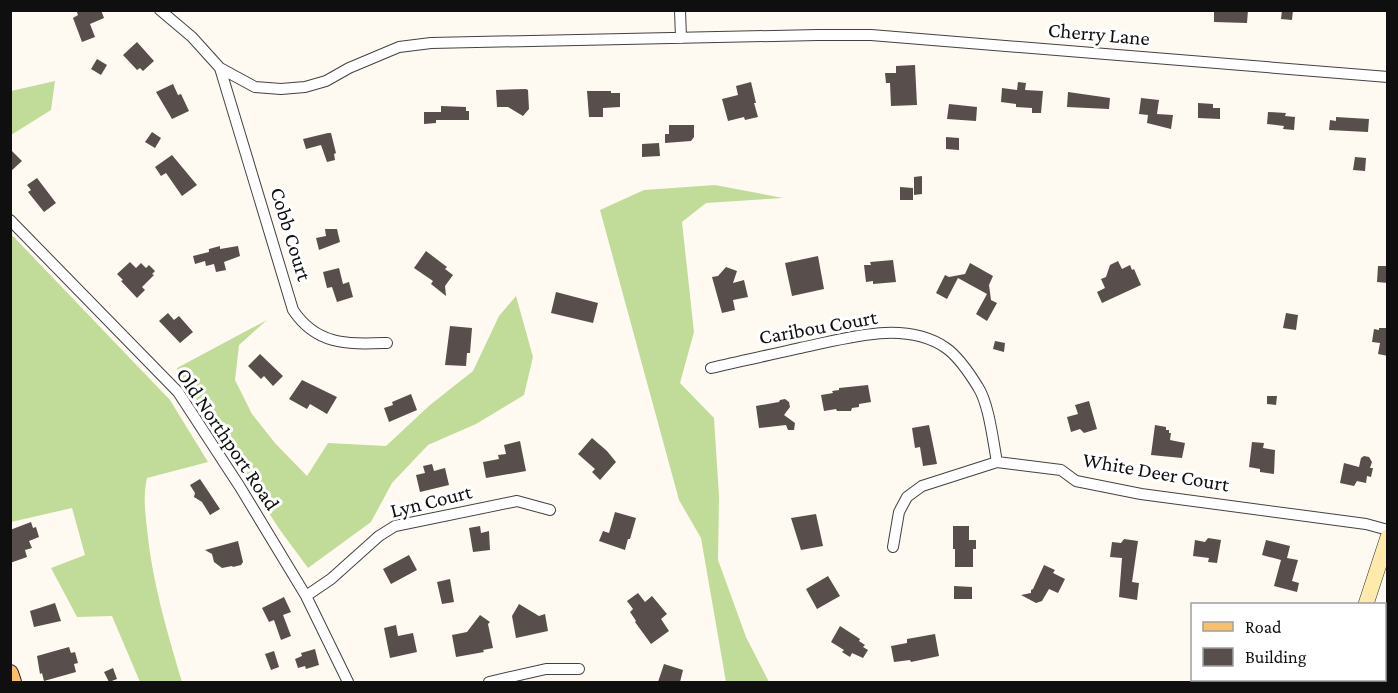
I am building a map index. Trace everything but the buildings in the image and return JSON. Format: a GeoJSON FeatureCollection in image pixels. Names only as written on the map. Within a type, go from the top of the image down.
{"type":"FeatureCollection","features":[{"type":"Feature","properties":{"kind":"main road"},"geometry":{"type":"LineString","coordinates":[[1366,603],[1388,537]]}},
{"type":"Feature","properties":{"kind":"main road"},"geometry":{"type":"LineString","coordinates":[[10,673],[13,682]]}},
{"type":"Feature","properties":{"kind":"street","name":"Cherry Lane"},"geometry":{"type":"LineString","coordinates":[[160,10],[192,37],[220,68],[255,87],[281,89],[305,87],[326,81],[374,56],[399,47],[431,43],[871,35],[1388,77]]}},
{"type":"Feature","properties":{"kind":"street"},"geometry":{"type":"LineString","coordinates":[[680,10],[681,39]]}},
{"type":"Feature","properties":{"kind":"street","name":"Cobb Court"},"geometry":{"type":"LineString","coordinates":[[220,68],[293,310],[303,325],[314,333],[334,341],[355,344],[387,343]]}},
{"type":"Feature","properties":{"kind":"street","name":"Old Northport Road"},"geometry":{"type":"LineString","coordinates":[[10,220],[178,392],[240,487],[306,596],[348,682]]}},
{"type":"Feature","properties":{"kind":"street","name":"Caribou Court"},"geometry":{"type":"LineString","coordinates":[[711,368],[859,336],[889,333],[909,334],[928,339],[946,348],[979,388],[997,462]]}},
{"type":"Feature","properties":{"kind":"street","name":"White Deer Court"},"geometry":{"type":"LineString","coordinates":[[893,547],[898,512],[907,497],[922,486],[997,462],[1061,470],[1076,481],[1141,494],[1366,524],[1388,530]]}},
{"type":"Feature","properties":{"kind":"street","name":"Lyn Court"},"geometry":{"type":"LineString","coordinates":[[306,596],[331,579],[379,536],[395,526],[517,501],[550,510]]}},
{"type":"Feature","properties":{"kind":"street"},"geometry":{"type":"LineString","coordinates":[[489,682],[546,669],[579,669]]}},
{"type":"Feature","properties":{"kind":"green space"},"geometry":{"type":"Polygon","coordinates":[[[55,81],[51,110],[11,135],[11,91],[55,81]]]}},
{"type":"Feature","properties":{"kind":"green space"},"geometry":{"type":"Polygon","coordinates":[[[715,185],[783,198],[706,203],[682,222],[694,332],[680,383],[714,418],[719,496],[718,560],[746,637],[769,682],[726,682],[701,538],[679,500],[600,210],[644,190],[715,185]]]}},
{"type":"Feature","properties":{"kind":"green space"},"geometry":{"type":"Polygon","coordinates":[[[11,234],[170,400],[208,462],[147,478],[146,484],[145,509],[152,568],[182,682],[140,682],[112,616],[77,617],[51,568],[85,555],[72,508],[11,522],[11,234]]]}},
{"type":"Feature","properties":{"kind":"green space"},"geometry":{"type":"Polygon","coordinates":[[[516,296],[533,357],[524,395],[476,424],[428,445],[392,483],[371,522],[308,568],[280,530],[182,380],[177,368],[267,320],[239,345],[235,380],[252,414],[275,443],[307,476],[328,443],[386,446],[430,405],[473,371],[499,316],[516,296]]]}}]}
